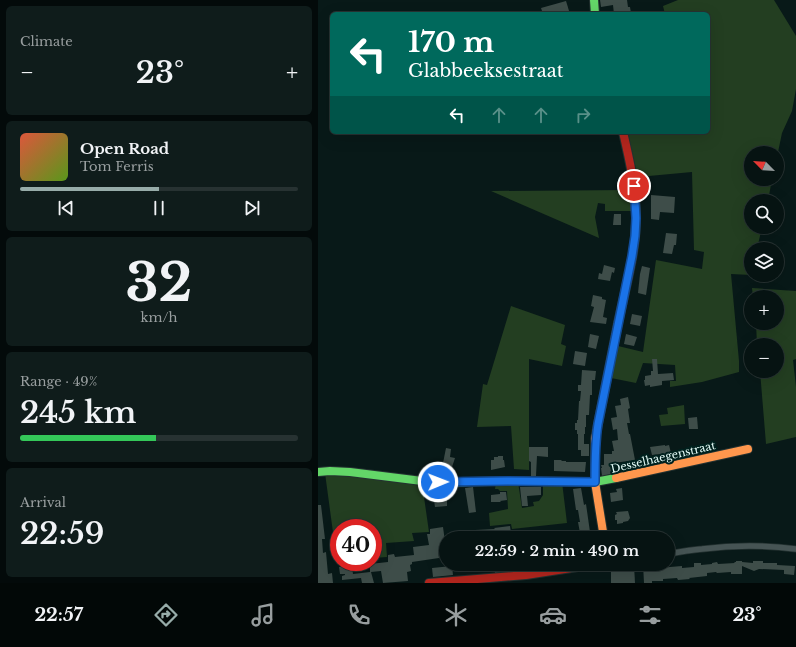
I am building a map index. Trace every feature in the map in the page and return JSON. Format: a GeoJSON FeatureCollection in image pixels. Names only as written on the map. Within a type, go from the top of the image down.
{"type":"FeatureCollection","features":[{"type":"Feature","properties":{"kind":"street"},"geometry":{"type":"LineString","coordinates":[[594,0],[595,12]]}},
{"type":"Feature","properties":{"kind":"street"},"geometry":{"type":"LineString","coordinates":[[603,531],[595,482],[595,447],[598,424],[635,236],[636,213],[633,177],[623,134]]}},
{"type":"Feature","properties":{"kind":"street","name":"Desselhaegenstraat"},"geometry":{"type":"LineString","coordinates":[[318,472],[350,472],[438,482],[595,482],[748,449]]}},
{"type":"Feature","properties":{"kind":"street"},"geometry":{"type":"LineString","coordinates":[[675,553],[724,547],[770,547],[796,550]]}},
{"type":"Feature","properties":{"kind":"street"},"geometry":{"type":"LineString","coordinates":[[429,583],[461,580],[498,580],[552,571]]}},
{"type":"Feature","properties":{"kind":"green space"},"geometry":{"type":"Polygon","coordinates":[[[678,0],[774,0],[796,36],[796,89],[792,111],[782,133],[779,146],[744,146],[744,186],[771,186],[769,194],[744,194],[744,234],[760,234],[759,242],[744,242],[744,275],[731,274],[739,372],[702,382],[670,387],[670,381],[676,381],[675,365],[643,363],[636,383],[611,378],[618,346],[643,352],[656,260],[702,269],[704,252],[694,250],[692,172],[638,177],[627,134],[710,134],[710,12],[664,12],[663,6],[678,0]]]}},
{"type":"Feature","properties":{"kind":"green space"},"geometry":{"type":"Polygon","coordinates":[[[630,190],[632,211],[605,211],[605,204],[598,203],[595,217],[599,238],[491,191],[630,190]]]}},
{"type":"Feature","properties":{"kind":"green space"},"geometry":{"type":"Polygon","coordinates":[[[752,288],[781,290],[752,290],[752,288]]]}},
{"type":"Feature","properties":{"kind":"green space"},"geometry":{"type":"Polygon","coordinates":[[[784,290],[796,291],[796,359],[793,360],[796,387],[796,437],[766,444],[761,378],[784,378],[784,338],[757,338],[756,330],[784,330],[784,290]]]}},
{"type":"Feature","properties":{"kind":"green space"},"geometry":{"type":"Polygon","coordinates":[[[511,306],[565,325],[561,344],[566,346],[562,366],[529,359],[529,470],[514,469],[511,426],[477,427],[483,384],[487,385],[511,306]]]}},
{"type":"Feature","properties":{"kind":"green space"},"geometry":{"type":"Polygon","coordinates":[[[684,405],[685,424],[661,426],[659,415],[668,414],[667,408],[684,405]]]}},
{"type":"Feature","properties":{"kind":"green space"},"geometry":{"type":"Polygon","coordinates":[[[325,473],[422,483],[429,532],[412,533],[414,541],[386,543],[387,557],[382,557],[382,519],[331,519],[325,473]]]}},
{"type":"Feature","properties":{"kind":"green space"},"geometry":{"type":"Polygon","coordinates":[[[518,482],[522,508],[534,506],[533,502],[539,501],[543,495],[543,482],[562,482],[567,523],[512,529],[511,524],[490,526],[489,513],[508,509],[507,491],[495,489],[496,483],[518,482]]]}},
{"type":"Feature","properties":{"kind":"building"},"geometry":{"type":"Polygon","coordinates":[[[600,0],[627,0],[631,12],[614,12],[613,5],[601,7],[600,0]]]}},
{"type":"Feature","properties":{"kind":"building"},"geometry":{"type":"Polygon","coordinates":[[[566,1],[569,12],[542,12],[541,8],[566,1]]]}},
{"type":"Feature","properties":{"kind":"building"},"geometry":{"type":"Polygon","coordinates":[[[651,195],[675,197],[674,213],[660,212],[659,220],[651,219],[651,195]]]}},
{"type":"Feature","properties":{"kind":"building"},"geometry":{"type":"Polygon","coordinates":[[[614,214],[621,214],[621,225],[613,225],[614,214]]]}},
{"type":"Feature","properties":{"kind":"building"},"geometry":{"type":"Polygon","coordinates":[[[666,233],[677,234],[676,245],[674,245],[672,254],[663,253],[666,233]]]}},
{"type":"Feature","properties":{"kind":"building"},"geometry":{"type":"Polygon","coordinates":[[[604,265],[615,268],[614,273],[612,272],[610,281],[598,279],[599,273],[602,274],[604,265]]]}},
{"type":"Feature","properties":{"kind":"building"},"geometry":{"type":"Polygon","coordinates":[[[642,266],[650,268],[646,295],[638,293],[642,266]]]}},
{"type":"Feature","properties":{"kind":"building"},"geometry":{"type":"Polygon","coordinates":[[[593,295],[602,297],[602,299],[606,300],[603,317],[607,318],[606,324],[590,322],[594,307],[591,306],[593,295]]]}},
{"type":"Feature","properties":{"kind":"building"},"geometry":{"type":"Polygon","coordinates":[[[632,314],[642,316],[640,326],[630,324],[632,314]]]}},
{"type":"Feature","properties":{"kind":"building"},"geometry":{"type":"Polygon","coordinates":[[[590,334],[599,336],[596,349],[588,347],[590,334]]]}},
{"type":"Feature","properties":{"kind":"building"},"geometry":{"type":"Polygon","coordinates":[[[626,334],[637,337],[634,346],[624,344],[626,334]]]}},
{"type":"Feature","properties":{"kind":"building"},"geometry":{"type":"Polygon","coordinates":[[[575,351],[587,353],[585,366],[573,364],[575,351]]]}},
{"type":"Feature","properties":{"kind":"building"},"geometry":{"type":"Polygon","coordinates":[[[652,359],[657,359],[658,374],[673,373],[674,380],[662,381],[662,385],[650,387],[650,385],[645,386],[645,376],[651,375],[651,371],[653,371],[652,359]]]}},
{"type":"Feature","properties":{"kind":"building"},"geometry":{"type":"Polygon","coordinates":[[[582,370],[596,371],[595,380],[592,380],[592,395],[590,395],[589,415],[586,415],[586,427],[584,434],[584,444],[589,444],[589,456],[581,456],[581,450],[578,450],[578,434],[577,430],[575,430],[575,423],[577,423],[578,420],[581,391],[578,391],[578,385],[581,385],[582,370]]]}},
{"type":"Feature","properties":{"kind":"building"},"geometry":{"type":"Polygon","coordinates":[[[628,397],[630,423],[627,423],[635,460],[614,463],[616,473],[602,476],[601,465],[604,465],[604,454],[612,454],[612,451],[614,451],[612,441],[618,440],[617,429],[613,430],[611,418],[617,417],[615,406],[621,405],[620,399],[628,397]]]}},
{"type":"Feature","properties":{"kind":"building"},"geometry":{"type":"Polygon","coordinates":[[[697,417],[698,429],[689,429],[688,418],[697,417]]]}},
{"type":"Feature","properties":{"kind":"building"},"geometry":{"type":"Polygon","coordinates":[[[669,445],[672,457],[663,459],[660,454],[652,455],[650,447],[669,445]]]}},
{"type":"Feature","properties":{"kind":"building"},"geometry":{"type":"Polygon","coordinates":[[[529,447],[548,447],[548,457],[537,456],[536,476],[531,476],[529,447]]]}},
{"type":"Feature","properties":{"kind":"building"},"geometry":{"type":"Polygon","coordinates":[[[446,448],[451,449],[450,457],[455,458],[451,470],[455,470],[455,477],[443,477],[442,468],[446,448]]]}},
{"type":"Feature","properties":{"kind":"building"},"geometry":{"type":"Polygon","coordinates":[[[503,456],[505,467],[491,470],[491,460],[494,460],[494,457],[503,456]]]}},
{"type":"Feature","properties":{"kind":"building"},"geometry":{"type":"Polygon","coordinates":[[[554,460],[566,462],[586,462],[585,472],[554,471],[554,460]]]}},
{"type":"Feature","properties":{"kind":"building"},"geometry":{"type":"Polygon","coordinates":[[[473,487],[476,512],[469,513],[465,488],[473,487]]]}},
{"type":"Feature","properties":{"kind":"building"},"geometry":{"type":"Polygon","coordinates":[[[520,487],[541,487],[541,495],[527,496],[528,506],[522,506],[520,487]]]}},
{"type":"Feature","properties":{"kind":"building"},"geometry":{"type":"Polygon","coordinates":[[[581,488],[584,505],[586,504],[590,531],[580,531],[578,522],[580,522],[578,510],[576,510],[573,489],[581,488]]]}},
{"type":"Feature","properties":{"kind":"building"},"geometry":{"type":"Polygon","coordinates":[[[622,488],[623,500],[611,502],[610,493],[617,492],[616,489],[622,488]]]}},
{"type":"Feature","properties":{"kind":"building"},"geometry":{"type":"Polygon","coordinates":[[[500,492],[506,492],[507,500],[500,501],[501,502],[491,502],[491,495],[500,494],[500,492]]]}},
{"type":"Feature","properties":{"kind":"building"},"geometry":{"type":"Polygon","coordinates":[[[444,493],[445,499],[447,498],[447,506],[435,507],[433,494],[444,493]]]}},
{"type":"Feature","properties":{"kind":"building"},"geometry":{"type":"Polygon","coordinates":[[[318,505],[321,505],[325,539],[322,539],[323,553],[326,552],[328,574],[332,573],[333,583],[318,583],[318,505]]]}},
{"type":"Feature","properties":{"kind":"building"},"geometry":{"type":"Polygon","coordinates":[[[628,511],[630,518],[628,521],[617,524],[617,520],[615,520],[615,515],[617,514],[616,512],[628,511]]]}},
{"type":"Feature","properties":{"kind":"building"},"geometry":{"type":"Polygon","coordinates":[[[510,526],[511,531],[475,531],[495,529],[494,528],[510,526]]]}},
{"type":"Feature","properties":{"kind":"building"},"geometry":{"type":"Polygon","coordinates":[[[443,527],[444,531],[439,531],[439,558],[412,562],[410,565],[411,571],[407,572],[408,581],[383,583],[381,571],[382,563],[388,562],[388,555],[394,554],[395,557],[414,555],[413,547],[429,545],[427,534],[430,534],[430,529],[443,527]]]}},
{"type":"Feature","properties":{"kind":"building"},"geometry":{"type":"Polygon","coordinates":[[[742,561],[753,563],[753,561],[763,561],[763,563],[777,563],[777,565],[795,566],[794,575],[784,574],[784,570],[759,569],[754,571],[742,566],[742,574],[716,572],[707,573],[707,576],[689,578],[690,579],[663,579],[663,581],[644,583],[643,571],[675,571],[675,567],[694,567],[694,563],[701,563],[701,565],[717,562],[718,564],[742,561]]]}},
{"type":"Feature","properties":{"kind":"building"},"geometry":{"type":"Polygon","coordinates":[[[439,567],[439,571],[453,571],[453,575],[433,577],[432,568],[439,567]]]}},
{"type":"Feature","properties":{"kind":"building"},"geometry":{"type":"Polygon","coordinates":[[[340,571],[353,571],[353,574],[370,572],[381,571],[371,572],[374,583],[362,583],[361,578],[342,580],[342,576],[345,574],[340,574],[340,571]]]}},
{"type":"Feature","properties":{"kind":"building"},"geometry":{"type":"Polygon","coordinates":[[[495,571],[515,571],[495,573],[495,571]]]}},
{"type":"Feature","properties":{"kind":"building"},"geometry":{"type":"Polygon","coordinates":[[[611,571],[634,571],[635,583],[611,583],[611,571]]]}},
{"type":"Feature","properties":{"kind":"traffic: fast"},"geometry":{"type":"LineString","coordinates":[[594,0],[595,12]]}},
{"type":"Feature","properties":{"kind":"traffic: fast"},"geometry":{"type":"LineString","coordinates":[[318,472],[350,472],[438,483],[497,481],[595,482],[616,478]]}},
{"type":"Feature","properties":{"kind":"traffic: slow"},"geometry":{"type":"LineString","coordinates":[[603,531],[595,482],[595,439],[618,323]]}},
{"type":"Feature","properties":{"kind":"traffic: slow"},"geometry":{"type":"LineString","coordinates":[[616,478],[748,449]]}},
{"type":"Feature","properties":{"kind":"traffic: jam"},"geometry":{"type":"LineString","coordinates":[[618,323],[632,260],[636,223],[634,188],[623,134]]}},
{"type":"Feature","properties":{"kind":"traffic: jam"},"geometry":{"type":"LineString","coordinates":[[429,583],[526,575],[552,571]]}},
{"type":"Feature","properties":{"kind":"route"},"geometry":{"type":"LineString","coordinates":[[438,482],[595,482],[595,439],[635,236],[636,201],[634,186]]}}]}
